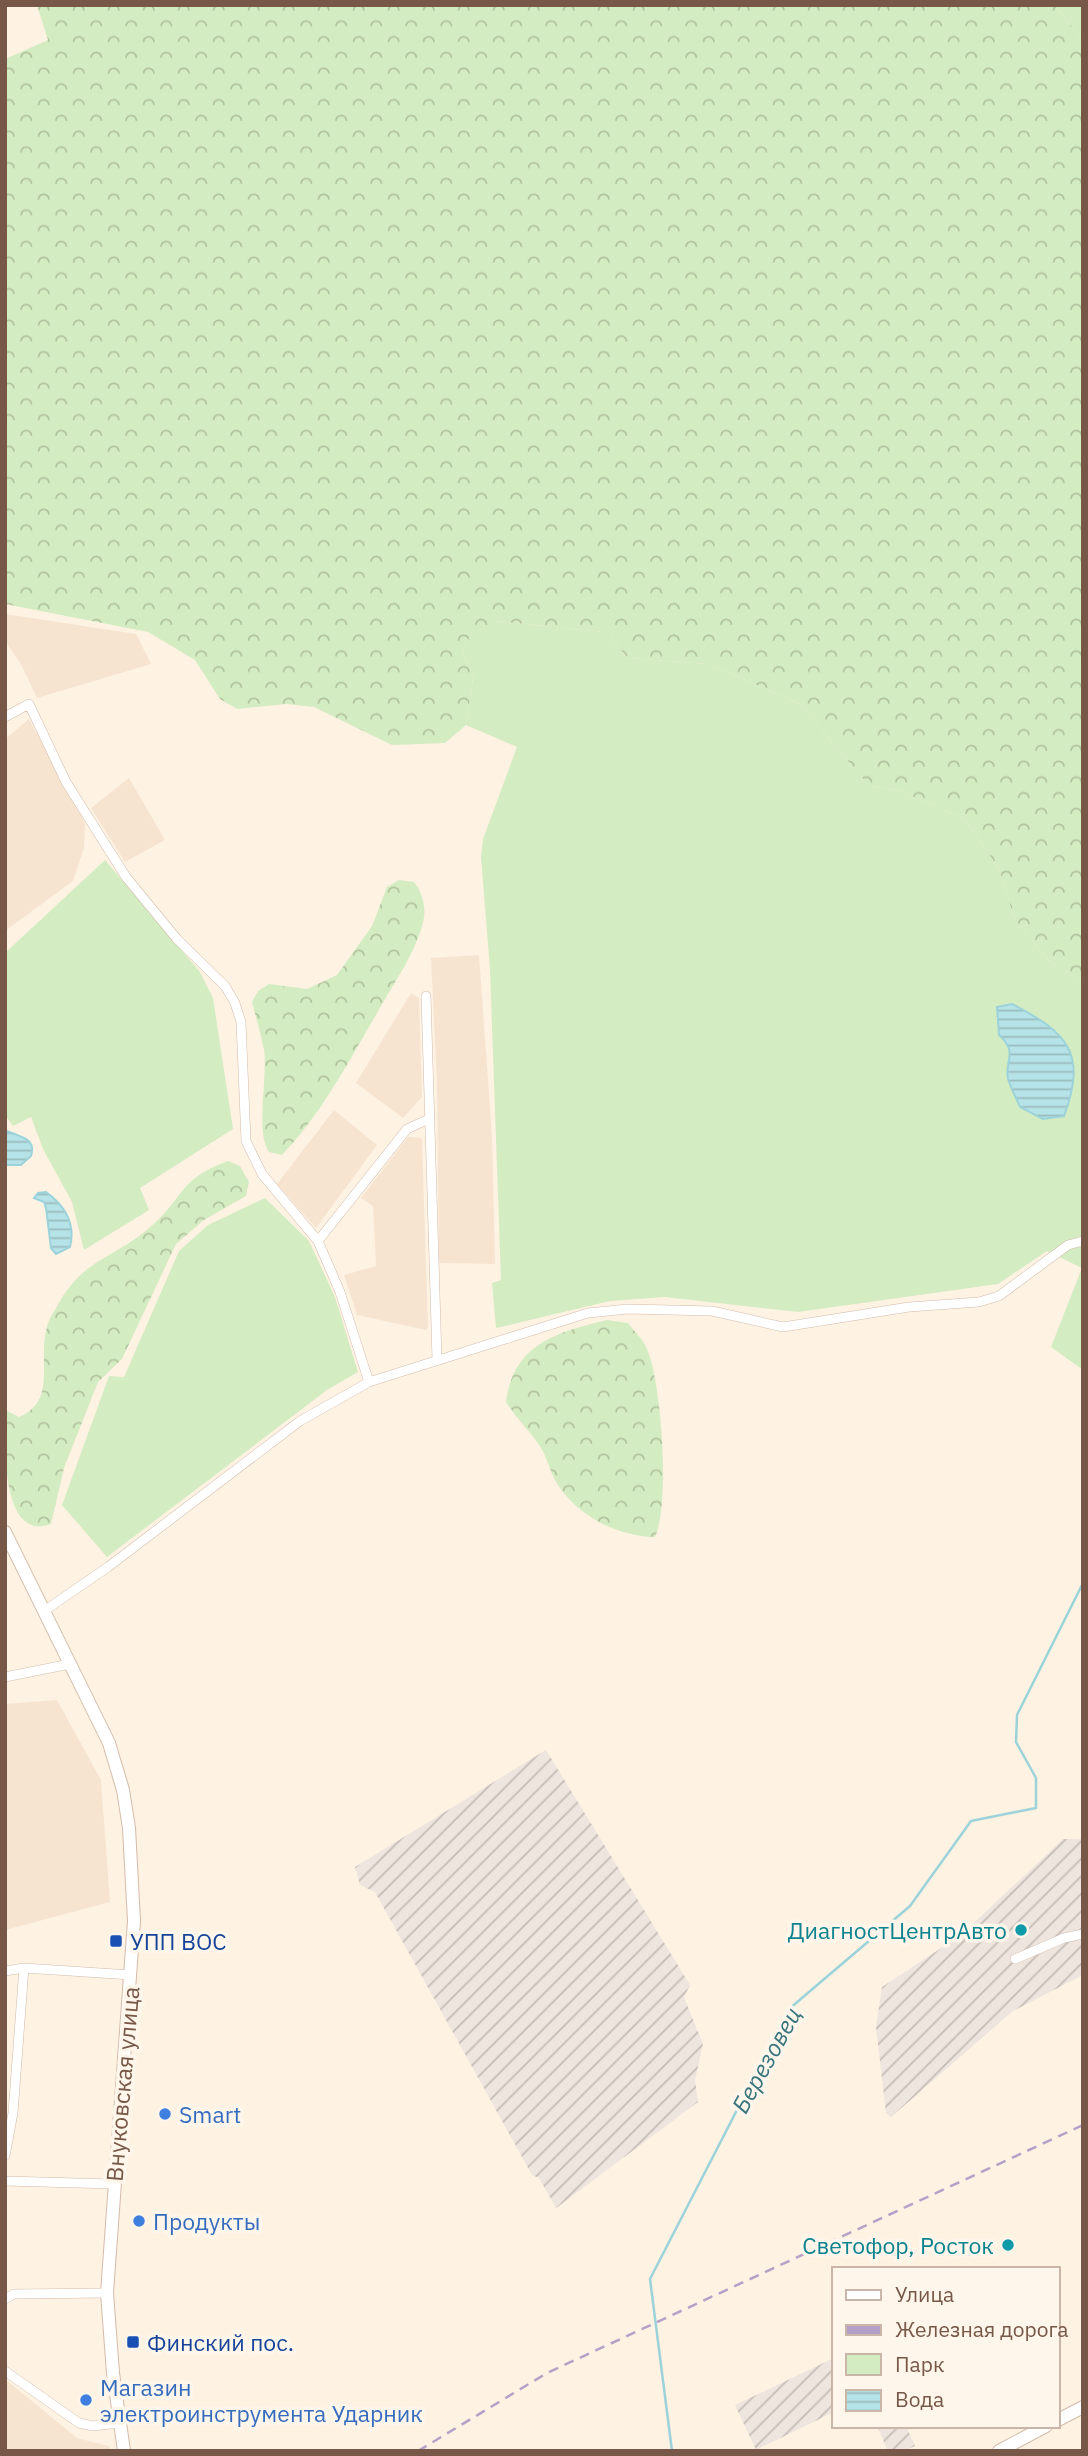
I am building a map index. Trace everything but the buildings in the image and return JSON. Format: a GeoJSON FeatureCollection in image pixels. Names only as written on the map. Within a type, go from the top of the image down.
{"type":"FeatureCollection","features":[{"type":"Feature","properties":{"kind":"main road","name":"Внуковская улица"},"geometry":{"type":"LineString","coordinates":[[5,1532],[109,1743],[122,1790],[133,1877],[131,1975],[107,2293],[124,2451]]}},
{"type":"Feature","properties":{"kind":"main road"},"geometry":{"type":"LineString","coordinates":[[1060,2419],[1083,2407]]}},
{"type":"Feature","properties":{"kind":"main road"},"geometry":{"type":"LineString","coordinates":[[999,2451],[1042,2428]]}},
{"type":"Feature","properties":{"kind":"street"},"geometry":{"type":"LineString","coordinates":[[5,717],[29,704],[66,782],[126,877],[177,939],[225,986],[241,1022],[246,1141],[261,1174],[318,1241],[340,1292],[369,1382]]}},
{"type":"Feature","properties":{"kind":"street"},"geometry":{"type":"LineString","coordinates":[[426,996],[437,1359]]}},
{"type":"Feature","properties":{"kind":"street"},"geometry":{"type":"LineString","coordinates":[[318,1241],[407,1129],[429,1119]]}},
{"type":"Feature","properties":{"kind":"street"},"geometry":{"type":"LineString","coordinates":[[44,1611],[108,1567],[300,1421],[369,1382],[601,1311],[712,1311],[783,1327],[909,1307],[979,1302],[999,1296],[1026,1279],[1068,1245],[1083,1241]]}},
{"type":"Feature","properties":{"kind":"street"},"geometry":{"type":"LineString","coordinates":[[5,1677],[70,1664]]}},
{"type":"Feature","properties":{"kind":"street"},"geometry":{"type":"LineString","coordinates":[[1015,1959],[1065,1937],[1083,1934]]}},
{"type":"Feature","properties":{"kind":"street"},"geometry":{"type":"LineString","coordinates":[[5,1971],[24,1968],[131,1975]]}},
{"type":"Feature","properties":{"kind":"street"},"geometry":{"type":"LineString","coordinates":[[5,2157],[13,2113],[24,1968]]}},
{"type":"Feature","properties":{"kind":"street"},"geometry":{"type":"LineString","coordinates":[[5,2181],[114,2184]]}},
{"type":"Feature","properties":{"kind":"street"},"geometry":{"type":"LineString","coordinates":[[5,2299],[13,2294],[107,2293]]}},
{"type":"Feature","properties":{"kind":"street"},"geometry":{"type":"LineString","coordinates":[[5,2371],[79,2423],[93,2426],[120,2423]]}},
{"type":"Feature","properties":{"kind":"shaded area"},"geometry":{"type":"Polygon","coordinates":[[[5,614],[136,634],[151,664],[37,698],[21,664],[5,641],[5,614]]]}},
{"type":"Feature","properties":{"kind":"shaded area"},"geometry":{"type":"Polygon","coordinates":[[[29,719],[85,823],[84,848],[73,881],[5,931],[5,739],[29,719]]]}},
{"type":"Feature","properties":{"kind":"shaded area"},"geometry":{"type":"Polygon","coordinates":[[[129,778],[165,840],[125,862],[91,808],[129,778]]]}},
{"type":"Feature","properties":{"kind":"shaded area"},"geometry":{"type":"Polygon","coordinates":[[[479,955],[492,1135],[495,1264],[439,1263],[437,1083],[431,958],[479,955]]]}},
{"type":"Feature","properties":{"kind":"shaded area"},"geometry":{"type":"Polygon","coordinates":[[[411,993],[419,998],[422,1097],[403,1118],[356,1083],[411,993]]]}},
{"type":"Feature","properties":{"kind":"shaded area"},"geometry":{"type":"Polygon","coordinates":[[[334,1110],[377,1145],[316,1228],[277,1184],[334,1110]]]}},
{"type":"Feature","properties":{"kind":"shaded area"},"geometry":{"type":"Polygon","coordinates":[[[408,1137],[422,1138],[426,1330],[357,1315],[344,1275],[376,1266],[373,1206],[361,1198],[408,1137]]]}},
{"type":"Feature","properties":{"kind":"shaded area"},"geometry":{"type":"Polygon","coordinates":[[[57,1700],[101,1780],[110,1902],[5,1930],[5,1704],[57,1700]]]}},
{"type":"Feature","properties":{"kind":"shaded area"},"geometry":{"type":"Polygon","coordinates":[[[546,1750],[690,1985],[684,1997],[703,2044],[695,2080],[698,2102],[556,2208],[539,2178],[532,2175],[375,1892],[360,1885],[355,1867],[546,1750]]]}},
{"type":"Feature","properties":{"kind":"shaded area"},"geometry":{"type":"Polygon","coordinates":[[[1063,1839],[1083,1839],[1083,1975],[1013,2011],[891,2117],[886,2113],[876,2027],[882,1987],[961,1935],[1063,1839]]]}},
{"type":"Feature","properties":{"kind":"shaded area"},"geometry":{"type":"Polygon","coordinates":[[[832,2359],[832,2413],[756,2450],[735,2405],[832,2359]]]}},
{"type":"Feature","properties":{"kind":"shaded area"},"geometry":{"type":"Polygon","coordinates":[[[5,2379],[77,2438],[109,2446],[110,2451],[5,2451],[5,2379]]]}},
{"type":"Feature","properties":{"kind":"shaded area"},"geometry":{"type":"Polygon","coordinates":[[[878,2428],[907,2428],[915,2446],[904,2451],[888,2451],[878,2428]]]}},
{"type":"Feature","properties":{"kind":"green space"},"geometry":{"type":"Polygon","coordinates":[[[37,5],[1054,5],[1083,40],[1083,982],[1049,961],[1014,918],[999,869],[965,819],[900,791],[869,786],[800,704],[708,664],[628,658],[604,632],[495,621],[470,636],[462,654],[474,672],[466,725],[445,743],[392,745],[314,707],[286,704],[237,709],[220,699],[195,660],[148,632],[5,604],[5,59],[48,40],[37,5]]]}},
{"type":"Feature","properties":{"kind":"green space"},"geometry":{"type":"Polygon","coordinates":[[[1054,5],[1083,5],[1083,40],[1054,5]]]}},
{"type":"Feature","properties":{"kind":"green space"},"geometry":{"type":"Polygon","coordinates":[[[495,621],[604,632],[628,658],[708,664],[800,704],[869,786],[900,791],[965,819],[999,869],[1014,918],[1049,961],[1083,982],[1083,1370],[1051,1347],[1082,1268],[1047,1251],[998,1284],[798,1312],[665,1297],[610,1301],[496,1328],[492,1283],[501,1280],[490,970],[481,857],[483,839],[517,747],[466,725],[474,672],[462,654],[470,636],[495,621]],[[1012,1004],[997,1007],[1012,1059],[1007,1076],[1064,1116],[1074,1075],[1072,1059],[1059,1035],[1031,1014],[1012,1004]]]}},
{"type":"Feature","properties":{"kind":"green space"},"geometry":{"type":"Polygon","coordinates":[[[105,860],[200,972],[213,998],[233,1129],[140,1188],[149,1210],[84,1250],[72,1202],[43,1149],[31,1117],[13,1126],[5,1115],[5,953],[105,860]]]}},
{"type":"Feature","properties":{"kind":"green space"},"geometry":{"type":"Polygon","coordinates":[[[399,880],[414,882],[424,906],[420,933],[410,955],[323,1103],[282,1155],[269,1152],[265,1143],[262,1118],[264,1050],[252,1002],[258,991],[269,984],[307,989],[337,975],[372,926],[387,887],[399,880]]]}},
{"type":"Feature","properties":{"kind":"green space"},"geometry":{"type":"Polygon","coordinates":[[[228,1161],[240,1166],[249,1182],[246,1196],[204,1220],[176,1244],[122,1359],[98,1382],[64,1468],[51,1524],[34,1526],[22,1519],[9,1486],[5,1410],[19,1417],[31,1410],[38,1401],[44,1378],[45,1340],[51,1317],[76,1279],[148,1229],[199,1175],[228,1161]]]}},
{"type":"Feature","properties":{"kind":"green space"},"geometry":{"type":"Polygon","coordinates":[[[265,1198],[309,1241],[335,1297],[358,1372],[327,1390],[107,1557],[62,1505],[109,1376],[124,1377],[179,1251],[208,1225],[265,1198]]]}},
{"type":"Feature","properties":{"kind":"green space"},"geometry":{"type":"Polygon","coordinates":[[[607,1320],[628,1323],[641,1339],[646,1346],[657,1388],[663,1472],[660,1521],[655,1537],[611,1528],[573,1504],[555,1480],[539,1445],[506,1402],[510,1382],[518,1366],[540,1344],[571,1330],[607,1320]]]}},
{"type":"Feature","properties":{"kind":"water"},"geometry":{"type":"Polygon","coordinates":[[[1012,1004],[1046,1024],[1067,1046],[1074,1075],[1064,1116],[1043,1119],[1020,1107],[1008,1079],[1010,1052],[999,1035],[997,1007],[1012,1004]]]}},
{"type":"Feature","properties":{"kind":"water"},"geometry":{"type":"Polygon","coordinates":[[[5,1130],[25,1138],[31,1145],[31,1156],[21,1165],[5,1165],[5,1130]]]}},
{"type":"Feature","properties":{"kind":"water"},"geometry":{"type":"Polygon","coordinates":[[[46,1192],[63,1209],[70,1222],[70,1247],[56,1254],[51,1248],[44,1202],[34,1198],[38,1193],[46,1192]]]}},
{"type":"Feature","properties":{"kind":"waterway","name":"Березовец"},"geometry":{"type":"LineString","coordinates":[[672,2451],[650,2279],[789,2009],[910,1906],[971,1821],[1036,1808],[1036,1778],[1016,1742],[1017,1715],[1083,1583]]}},
{"type":"Feature","properties":{"kind":"railway"},"geometry":{"type":"LineString","coordinates":[[418,2451],[547,2373],[1083,2125]]}},
{"type":"Feature","properties":{"kind":"place","name":"ДиагностЦентрАвто"},"geometry":{"type":"Point","coordinates":[1021,1930]}},
{"type":"Feature","properties":{"kind":"place","name":"УПП ВОС"},"geometry":{"type":"Point","coordinates":[116,1941]}},
{"type":"Feature","properties":{"kind":"place","name":"Smart"},"geometry":{"type":"Point","coordinates":[165,2114]}},
{"type":"Feature","properties":{"kind":"place","name":"Продукты"},"geometry":{"type":"Point","coordinates":[139,2221]}},
{"type":"Feature","properties":{"kind":"place","name":"Светофор, Росток"},"geometry":{"type":"Point","coordinates":[1008,2245]}},
{"type":"Feature","properties":{"kind":"place","name":"Финский пос."},"geometry":{"type":"Point","coordinates":[133,2342]}},
{"type":"Feature","properties":{"kind":"place","name":"Магазин электроинструмента Ударник"},"geometry":{"type":"Point","coordinates":[86,2400]}}]}
